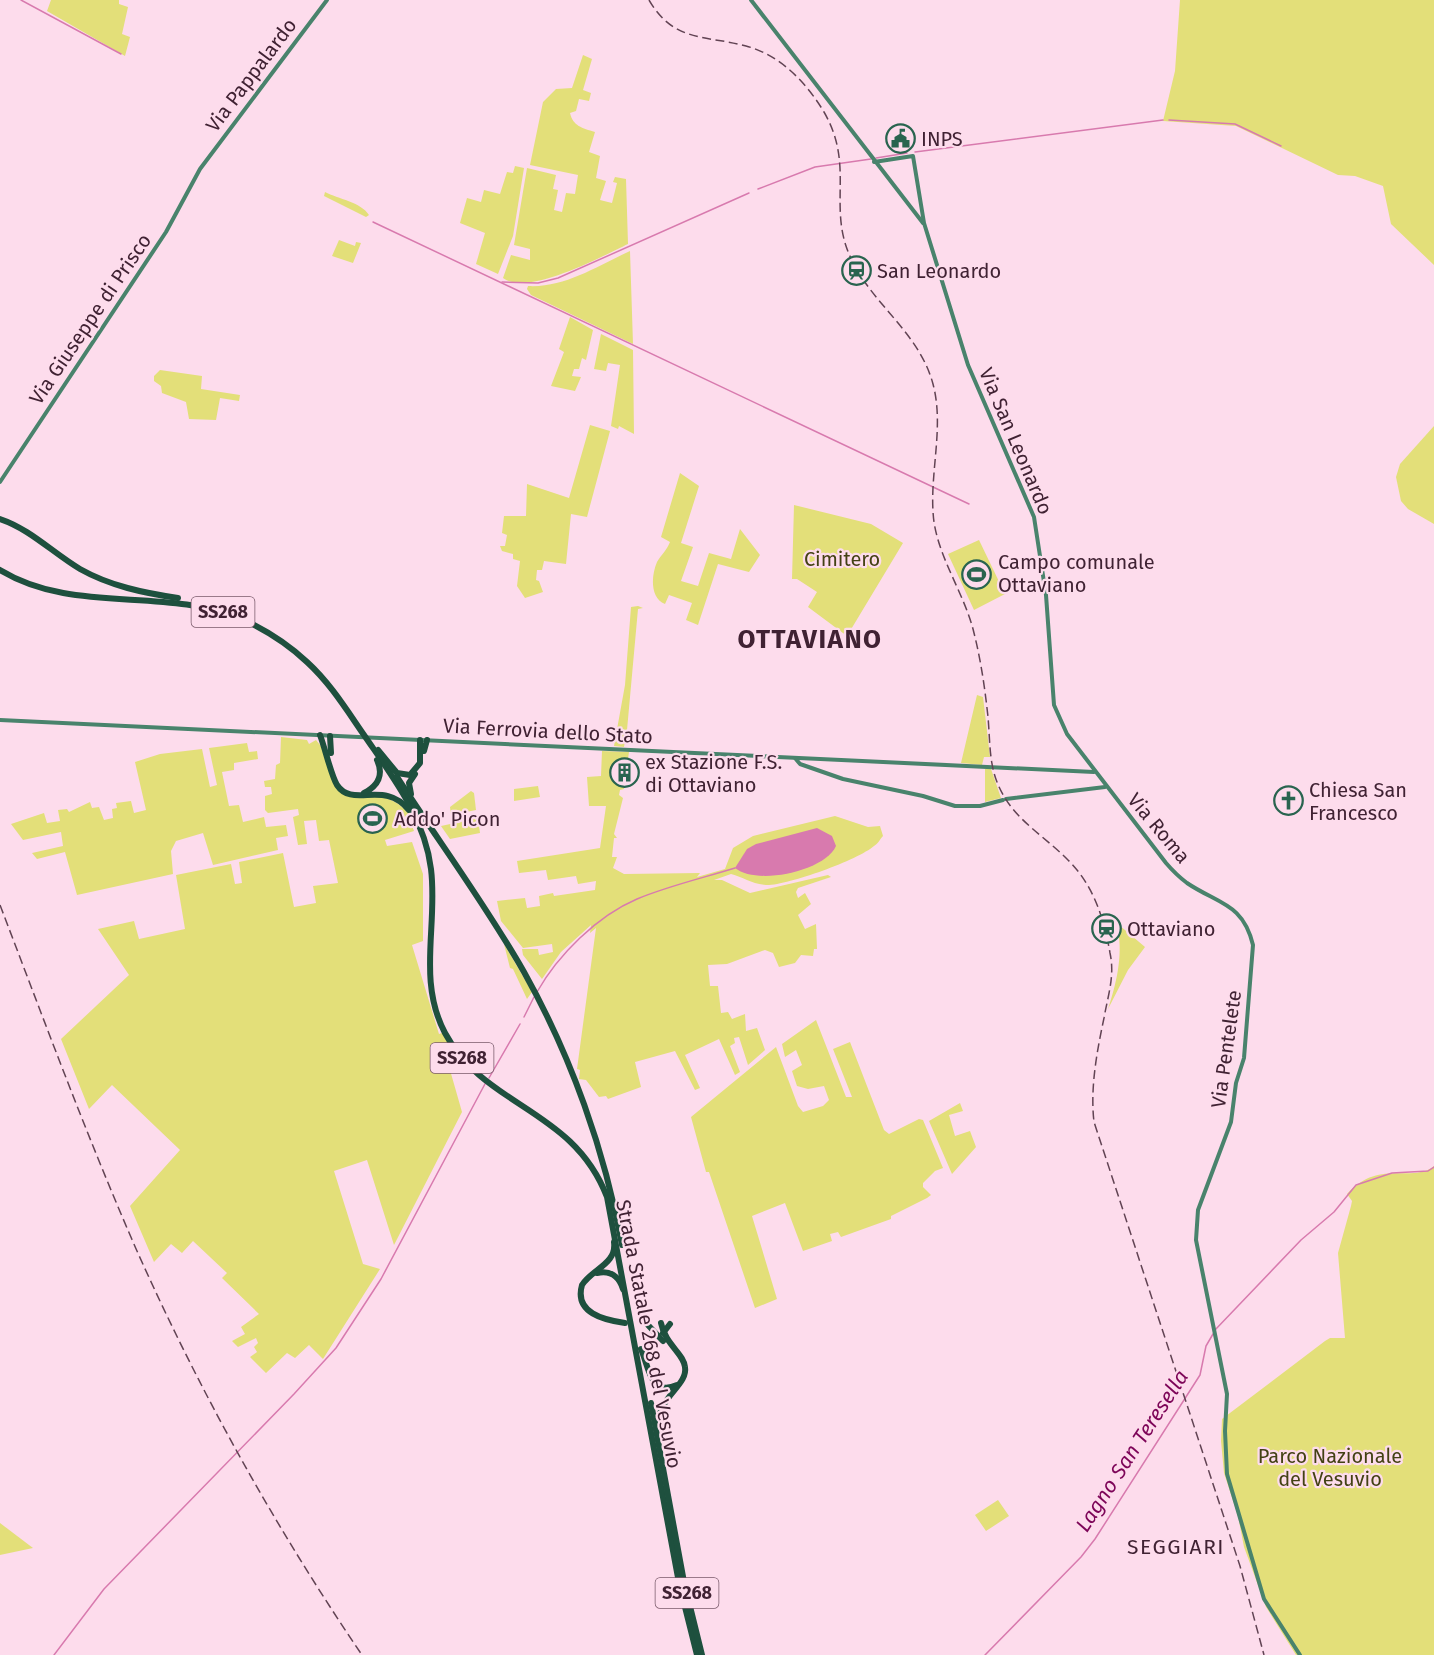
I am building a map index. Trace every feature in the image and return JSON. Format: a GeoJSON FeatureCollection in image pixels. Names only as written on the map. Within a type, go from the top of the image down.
{"type":"FeatureCollection","features":[{"type":"Feature","properties":{"kind":"highway","name":"SS268"},"geometry":{"type":"LineString","coordinates":[[0,519],[19,527],[93,576],[130,589],[202,602],[240,614],[282,636],[319,671],[363,733]]}},
{"type":"Feature","properties":{"kind":"highway","name":"SS268"},"geometry":{"type":"LineString","coordinates":[[0,570],[28,585],[52,592],[178,602],[229,614],[268,632],[319,671],[363,733]]}},
{"type":"Feature","properties":{"kind":"highway"},"geometry":{"type":"LineString","coordinates":[[363,733],[397,772],[410,775],[420,763],[423,740]]}},
{"type":"Feature","properties":{"kind":"highway"},"geometry":{"type":"LineString","coordinates":[[320,735],[335,782],[343,791],[355,796],[387,795],[405,805],[418,817]]}},
{"type":"Feature","properties":{"kind":"highway"},"geometry":{"type":"LineString","coordinates":[[330,736],[329,747],[335,775],[340,786],[351,793],[360,794],[372,789],[380,776],[380,766],[373,746]]}},
{"type":"Feature","properties":{"kind":"highway"},"geometry":{"type":"LineString","coordinates":[[418,817],[409,783],[422,764],[423,740]]}},
{"type":"Feature","properties":{"kind":"highway","name":"Strada Statale 268 del Vesuvio"},"geometry":{"type":"LineString","coordinates":[[373,746],[418,817],[506,942],[538,999],[591,1124],[607,1174],[607,1197],[629,1318],[635,1328],[641,1349],[689,1603],[702,1655]]}},
{"type":"Feature","properties":{"kind":"highway","name":"Strada Statale 268 del Vesuvio"},"geometry":{"type":"LineString","coordinates":[[418,817],[432,873],[429,976],[434,1005],[445,1032],[461,1057],[480,1076],[573,1141],[606,1184],[629,1318]]}},
{"type":"Feature","properties":{"kind":"highway"},"geometry":{"type":"LineString","coordinates":[[593,1274],[609,1273],[619,1280],[629,1318],[602,1318],[586,1310],[581,1300],[582,1285],[593,1274],[608,1261],[615,1246],[607,1197]]}},
{"type":"Feature","properties":{"kind":"highway"},"geometry":{"type":"LineString","coordinates":[[659,1323],[661,1334]]}},
{"type":"Feature","properties":{"kind":"highway"},"geometry":{"type":"LineString","coordinates":[[647,1324],[661,1334],[685,1364],[685,1375],[661,1409],[659,1447]]}},
{"type":"Feature","properties":{"kind":"highway"},"geometry":{"type":"LineString","coordinates":[[661,1334],[670,1324]]}},
{"type":"Feature","properties":{"kind":"highway","name":"Strada Statale 268 del Vesuvio"},"geometry":{"type":"LineString","coordinates":[[635,1328],[678,1575],[697,1655]]}},
{"type":"Feature","properties":{"kind":"highway"},"geometry":{"type":"LineString","coordinates":[[641,1349],[648,1375],[656,1385],[665,1388],[680,1383]]}},
{"type":"Feature","properties":{"kind":"main road","name":"Via Pappalardo"},"geometry":{"type":"LineString","coordinates":[[200,169],[327,0]]}},
{"type":"Feature","properties":{"kind":"main road"},"geometry":{"type":"LineString","coordinates":[[751,0],[874,162],[924,223]]}},
{"type":"Feature","properties":{"kind":"main road"},"geometry":{"type":"LineString","coordinates":[[874,162],[913,156],[924,223]]}},
{"type":"Feature","properties":{"kind":"main road","name":"Via Giuseppe di Prisco"},"geometry":{"type":"LineString","coordinates":[[0,482],[166,232],[200,169]]}},
{"type":"Feature","properties":{"kind":"main road","name":"Via San Leonardo"},"geometry":{"type":"LineString","coordinates":[[924,223],[968,365],[1034,517],[1046,595],[1054,705],[1067,734],[1095,772]]}},
{"type":"Feature","properties":{"kind":"main road","name":"Via Ferrovia dello Stato"},"geometry":{"type":"LineString","coordinates":[[0,720],[1095,772]]}},
{"type":"Feature","properties":{"kind":"main road"},"geometry":{"type":"LineString","coordinates":[[795,758],[800,764],[843,779],[923,796],[955,806],[980,806],[1004,799],[1106,787]]}},
{"type":"Feature","properties":{"kind":"main road","name":"Via Roma"},"geometry":{"type":"LineString","coordinates":[[1095,772],[1185,882],[1237,910],[1254,945]]}},
{"type":"Feature","properties":{"kind":"main road","name":"Via Pentelete"},"geometry":{"type":"LineString","coordinates":[[1254,945],[1244,1058],[1236,1083],[1231,1122],[1197,1219],[1199,1260],[1227,1394],[1225,1431],[1227,1474],[1257,1577],[1269,1609],[1299,1653]]}},
{"type":"Feature","properties":{"kind":"green space"},"geometry":{"type":"Polygon","coordinates":[[[51,0],[119,0],[119,4],[128,7],[122,34],[130,37],[125,56],[47,11],[51,0]]]}},
{"type":"Feature","properties":{"kind":"green space"},"geometry":{"type":"Polygon","coordinates":[[[1180,0],[1434,0],[1434,265],[1391,224],[1383,186],[1355,176],[1338,175],[1236,126],[1163,121],[1175,71],[1180,0]]]}},
{"type":"Feature","properties":{"kind":"green space"},"geometry":{"type":"Polygon","coordinates":[[[583,55],[592,59],[583,90],[591,93],[589,101],[579,99],[576,111],[570,113],[576,124],[595,132],[589,152],[600,156],[596,178],[606,181],[600,200],[612,203],[617,183],[613,182],[615,177],[626,179],[628,244],[584,265],[547,279],[514,282],[503,278],[511,255],[530,260],[530,249],[514,245],[527,168],[556,175],[553,189],[558,190],[554,210],[562,212],[566,193],[575,194],[578,175],[530,165],[543,102],[556,89],[572,88],[583,55]]]}},
{"type":"Feature","properties":{"kind":"green space"},"geometry":{"type":"Polygon","coordinates":[[[515,166],[524,168],[513,236],[498,274],[476,264],[485,233],[460,223],[467,198],[481,202],[484,190],[500,194],[507,172],[513,173],[515,166]]]}},
{"type":"Feature","properties":{"kind":"green space"},"geometry":{"type":"Polygon","coordinates":[[[325,192],[361,207],[369,215],[366,217],[324,196],[325,192]]]}},
{"type":"Feature","properties":{"kind":"green space"},"geometry":{"type":"Polygon","coordinates":[[[339,240],[355,246],[356,242],[361,243],[353,263],[332,256],[339,240]]]}},
{"type":"Feature","properties":{"kind":"green space"},"geometry":{"type":"Polygon","coordinates":[[[630,251],[633,344],[531,295],[527,289],[528,286],[542,286],[568,280],[630,251]]]}},
{"type":"Feature","properties":{"kind":"green space"},"geometry":{"type":"Polygon","coordinates":[[[570,317],[593,330],[586,360],[582,358],[579,369],[574,369],[572,376],[581,377],[575,391],[551,386],[564,352],[559,349],[570,317]]]}},
{"type":"Feature","properties":{"kind":"green space"},"geometry":{"type":"Polygon","coordinates":[[[601,334],[633,350],[634,434],[619,426],[618,429],[611,426],[620,365],[608,363],[606,371],[594,369],[601,334]]]}},
{"type":"Feature","properties":{"kind":"green space"},"geometry":{"type":"Polygon","coordinates":[[[160,370],[202,376],[201,389],[240,395],[239,401],[220,398],[216,420],[189,419],[186,402],[162,393],[161,386],[154,381],[154,376],[160,370]]]}},
{"type":"Feature","properties":{"kind":"green space"},"geometry":{"type":"Polygon","coordinates":[[[590,425],[610,431],[587,517],[571,514],[566,564],[544,561],[542,570],[537,570],[536,580],[539,581],[543,592],[525,598],[517,586],[520,561],[513,559],[513,554],[502,551],[500,546],[505,546],[507,535],[502,533],[504,516],[526,516],[527,484],[569,498],[590,425]]]}},
{"type":"Feature","properties":{"kind":"green space"},"geometry":{"type":"Polygon","coordinates":[[[1434,426],[1434,524],[1408,509],[1401,501],[1396,477],[1400,464],[1434,426]]]}},
{"type":"Feature","properties":{"kind":"green space"},"geometry":{"type":"Polygon","coordinates":[[[680,473],[699,486],[681,543],[693,547],[681,581],[698,586],[709,553],[731,559],[740,529],[760,555],[749,572],[718,564],[698,625],[686,620],[692,603],[669,595],[665,604],[657,597],[653,586],[657,562],[670,542],[661,537],[680,473]]]}},
{"type":"Feature","properties":{"kind":"green space","name":"Cimitero"},"geometry":{"type":"Polygon","coordinates":[[[794,505],[871,524],[903,543],[847,636],[808,607],[817,592],[797,579],[792,579],[794,505]]]}},
{"type":"Feature","properties":{"kind":"green space","name":"Campo comunale Ottaviano"},"geometry":{"type":"Polygon","coordinates":[[[979,540],[1005,594],[974,610],[948,554],[979,540]]]}},
{"type":"Feature","properties":{"kind":"green space"},"geometry":{"type":"Polygon","coordinates":[[[631,607],[643,608],[638,609],[627,730],[624,747],[614,746],[625,685],[631,607]]]}},
{"type":"Feature","properties":{"kind":"green space"},"geometry":{"type":"Polygon","coordinates":[[[977,695],[983,697],[990,757],[984,757],[982,765],[961,763],[977,695]]]}},
{"type":"Feature","properties":{"kind":"green space"},"geometry":{"type":"Polygon","coordinates":[[[281,737],[307,740],[309,744],[316,740],[325,751],[332,778],[347,796],[375,796],[392,800],[412,819],[410,820],[414,831],[385,840],[387,846],[412,842],[423,874],[423,941],[412,945],[439,1034],[442,1033],[458,1057],[448,1063],[462,1112],[394,1245],[367,1160],[334,1171],[363,1264],[380,1269],[323,1359],[309,1345],[295,1358],[287,1353],[266,1373],[250,1357],[257,1352],[254,1347],[258,1343],[256,1338],[238,1347],[232,1341],[245,1334],[241,1327],[259,1314],[222,1278],[227,1273],[193,1241],[182,1253],[171,1244],[154,1262],[130,1206],[180,1150],[112,1085],[89,1109],[61,1039],[129,975],[98,929],[134,921],[139,939],[185,929],[176,875],[231,864],[235,884],[242,883],[239,862],[283,853],[294,907],[316,903],[313,886],[338,883],[329,840],[319,841],[316,820],[304,821],[307,844],[298,845],[293,817],[299,815],[298,809],[268,813],[265,810],[265,796],[272,794],[271,787],[265,787],[264,781],[275,779],[276,765],[280,763],[281,737]]]}},
{"type":"Feature","properties":{"kind":"green space"},"geometry":{"type":"Polygon","coordinates":[[[247,743],[249,752],[257,751],[258,759],[234,763],[234,770],[222,772],[229,806],[239,805],[243,822],[264,817],[266,827],[286,825],[288,836],[276,838],[278,850],[213,865],[203,833],[176,841],[171,851],[173,874],[77,895],[65,852],[37,859],[32,853],[63,846],[61,832],[23,840],[11,824],[44,813],[47,823],[60,821],[58,810],[67,809],[69,812],[90,802],[92,808],[99,807],[104,820],[113,818],[112,809],[117,808],[116,803],[131,801],[134,813],[146,810],[135,762],[160,754],[202,749],[210,787],[217,785],[209,748],[247,743]]]}},
{"type":"Feature","properties":{"kind":"green space"},"geometry":{"type":"Polygon","coordinates":[[[602,751],[629,752],[627,766],[621,765],[620,778],[625,779],[624,789],[620,790],[619,795],[623,798],[614,834],[617,838],[614,838],[612,857],[617,857],[613,868],[624,874],[700,873],[697,877],[725,869],[733,848],[753,836],[835,816],[868,827],[880,826],[883,836],[866,852],[822,871],[789,881],[766,885],[731,874],[714,880],[722,880],[750,893],[828,875],[831,877],[798,888],[796,892],[798,898],[805,893],[811,904],[798,915],[805,929],[816,924],[817,949],[814,949],[813,956],[801,955],[795,963],[779,967],[773,953],[765,950],[727,964],[708,965],[710,986],[718,986],[721,1013],[728,1012],[732,1019],[745,1014],[746,1031],[757,1028],[765,1050],[748,1065],[739,1037],[734,1038],[735,1043],[730,1046],[740,1072],[735,1075],[719,1039],[685,1055],[700,1088],[695,1090],[675,1051],[635,1062],[641,1087],[608,1099],[606,1096],[599,1097],[586,1080],[579,1079],[580,1070],[577,1069],[596,928],[590,933],[591,925],[561,952],[542,979],[523,955],[522,949],[538,949],[539,955],[553,952],[552,944],[523,948],[501,921],[497,901],[525,898],[527,908],[540,906],[539,896],[595,890],[596,881],[578,884],[576,876],[548,880],[546,870],[519,873],[517,861],[600,848],[606,806],[589,806],[587,777],[601,776],[602,751]]]}},
{"type":"Feature","properties":{"kind":"green space"},"geometry":{"type":"Polygon","coordinates":[[[985,769],[991,769],[1001,798],[985,802],[985,769]]]}},
{"type":"Feature","properties":{"kind":"green space"},"geometry":{"type":"Polygon","coordinates":[[[538,786],[540,797],[514,801],[514,789],[538,786]]]}},
{"type":"Feature","properties":{"kind":"green space"},"geometry":{"type":"Polygon","coordinates":[[[471,791],[474,793],[476,810],[451,815],[450,807],[471,791]]]}},
{"type":"Feature","properties":{"kind":"green space"},"geometry":{"type":"Polygon","coordinates":[[[478,818],[480,833],[450,839],[441,826],[478,818]]]}},
{"type":"Feature","properties":{"kind":"green space"},"geometry":{"type":"Polygon","coordinates":[[[1119,925],[1145,947],[1128,970],[1108,1009],[1118,970],[1120,950],[1118,931],[1114,930],[1119,925]]]}},
{"type":"Feature","properties":{"kind":"green space"},"geometry":{"type":"Polygon","coordinates":[[[504,944],[532,992],[527,999],[513,969],[510,968],[504,944]]]}},
{"type":"Feature","properties":{"kind":"green space"},"geometry":{"type":"Polygon","coordinates":[[[816,1020],[846,1097],[852,1097],[833,1049],[850,1042],[884,1130],[889,1134],[919,1119],[923,1120],[943,1168],[935,1171],[923,1183],[923,1187],[931,1195],[927,1198],[891,1216],[891,1219],[841,1237],[838,1232],[830,1234],[832,1241],[803,1251],[785,1203],[752,1216],[777,1299],[755,1308],[709,1172],[706,1172],[691,1117],[776,1047],[798,1106],[803,1112],[823,1106],[829,1100],[824,1086],[808,1089],[797,1086],[792,1071],[802,1065],[796,1050],[785,1057],[782,1044],[816,1020]]]}},
{"type":"Feature","properties":{"kind":"green space"},"geometry":{"type":"Polygon","coordinates":[[[960,1103],[963,1111],[949,1115],[955,1136],[970,1131],[976,1147],[952,1174],[929,1121],[960,1103]]]}},
{"type":"Feature","properties":{"kind":"green space","name":"Parco Nazionale del Vesuvio"},"geometry":{"type":"Polygon","coordinates":[[[1434,1166],[1434,1655],[1296,1655],[1266,1607],[1244,1547],[1238,1516],[1224,1473],[1221,1441],[1222,1419],[1325,1341],[1330,1338],[1345,1338],[1338,1253],[1352,1201],[1347,1194],[1359,1183],[1371,1177],[1383,1174],[1416,1173],[1434,1166]]]}},
{"type":"Feature","properties":{"kind":"green space"},"geometry":{"type":"Polygon","coordinates":[[[998,1500],[1009,1516],[986,1531],[975,1515],[998,1500]]]}},
{"type":"Feature","properties":{"kind":"green space"},"geometry":{"type":"Polygon","coordinates":[[[0,1523],[33,1548],[0,1555],[0,1523]]]}},
{"type":"Feature","properties":{"kind":"shaded area"},"geometry":{"type":"Polygon","coordinates":[[[817,828],[832,836],[836,846],[819,863],[805,869],[774,876],[759,876],[735,868],[747,849],[756,844],[817,828]]]}},
{"type":"Feature","properties":{"kind":"waterway"},"geometry":{"type":"LineString","coordinates":[[21,0],[121,54]]}},
{"type":"Feature","properties":{"kind":"waterway"},"geometry":{"type":"LineString","coordinates":[[915,152],[1163,120]]}},
{"type":"Feature","properties":{"kind":"waterway"},"geometry":{"type":"LineString","coordinates":[[1169,120],[1235,124],[1281,146]]}},
{"type":"Feature","properties":{"kind":"waterway"},"geometry":{"type":"LineString","coordinates":[[876,158],[907,153]]}},
{"type":"Feature","properties":{"kind":"waterway"},"geometry":{"type":"LineString","coordinates":[[758,189],[815,167],[871,159]]}},
{"type":"Feature","properties":{"kind":"waterway"},"geometry":{"type":"LineString","coordinates":[[502,282],[538,283],[558,278],[749,193]]}},
{"type":"Feature","properties":{"kind":"waterway"},"geometry":{"type":"LineString","coordinates":[[373,222],[969,504]]}},
{"type":"Feature","properties":{"kind":"waterway"},"geometry":{"type":"LineString","coordinates":[[537,992],[567,951],[593,926],[622,906],[649,894],[735,868]]}},
{"type":"Feature","properties":{"kind":"waterway"},"geometry":{"type":"LineString","coordinates":[[524,1017],[534,997]]}},
{"type":"Feature","properties":{"kind":"waterway"},"geometry":{"type":"LineString","coordinates":[[489,1078],[520,1024]]}},
{"type":"Feature","properties":{"kind":"waterway"},"geometry":{"type":"LineString","coordinates":[[54,1655],[104,1589],[336,1348],[381,1279],[486,1082]]}},
{"type":"Feature","properties":{"kind":"waterway","name":"Lagno San Teresella"},"geometry":{"type":"LineString","coordinates":[[1215,1330],[1301,1240],[1334,1212],[1356,1185],[1392,1173],[1428,1171],[1434,1167]]}},
{"type":"Feature","properties":{"kind":"waterway","name":"Lagno San Teresella"},"geometry":{"type":"LineString","coordinates":[[985,1655],[1081,1557],[1095,1539],[1200,1375],[1206,1346],[1213,1334]]}},
{"type":"Feature","properties":{"kind":"railway"},"geometry":{"type":"LineString","coordinates":[[649,0],[659,14],[680,31],[758,50],[781,63],[809,90],[824,112],[833,130],[838,148],[842,229],[854,265],[877,299],[916,346],[926,364],[933,384],[937,418],[933,488],[934,522],[942,550],[974,633],[984,686],[994,774],[1010,806],[1067,859],[1084,879],[1101,914],[1112,970],[1095,1070],[1094,1122],[1240,1566],[1264,1655]]}},
{"type":"Feature","properties":{"kind":"railway"},"geometry":{"type":"LineString","coordinates":[[0,905],[101,1165],[137,1251],[186,1356],[269,1508],[362,1655]]}},
{"type":"Feature","properties":{"kind":"place","name":"INPS"},"geometry":{"type":"Point","coordinates":[900,139]}},
{"type":"Feature","properties":{"kind":"place","name":"San Leonardo"},"geometry":{"type":"Point","coordinates":[856,271]}},
{"type":"Feature","properties":{"kind":"place","name":"Campo comunale Ottaviano"},"geometry":{"type":"Point","coordinates":[977,574]}},
{"type":"Feature","properties":{"kind":"place","name":"ex Stazione F.S. di Ottaviano"},"geometry":{"type":"Point","coordinates":[624,773]}},
{"type":"Feature","properties":{"kind":"place","name":"Chiesa San Francesco"},"geometry":{"type":"Point","coordinates":[1288,801]}},
{"type":"Feature","properties":{"kind":"place","name":"Addo' Picon"},"geometry":{"type":"Point","coordinates":[373,819]}},
{"type":"Feature","properties":{"kind":"place","name":"Ottaviano"},"geometry":{"type":"Point","coordinates":[1106,929]}},
{"type":"Feature","properties":{"kind":"district","name":"OTTAVIANO"},"geometry":{"type":"Point","coordinates":[810,639]}},
{"type":"Feature","properties":{"kind":"district","name":"SEGGIARI"},"geometry":{"type":"Point","coordinates":[1176,1547]}}]}
